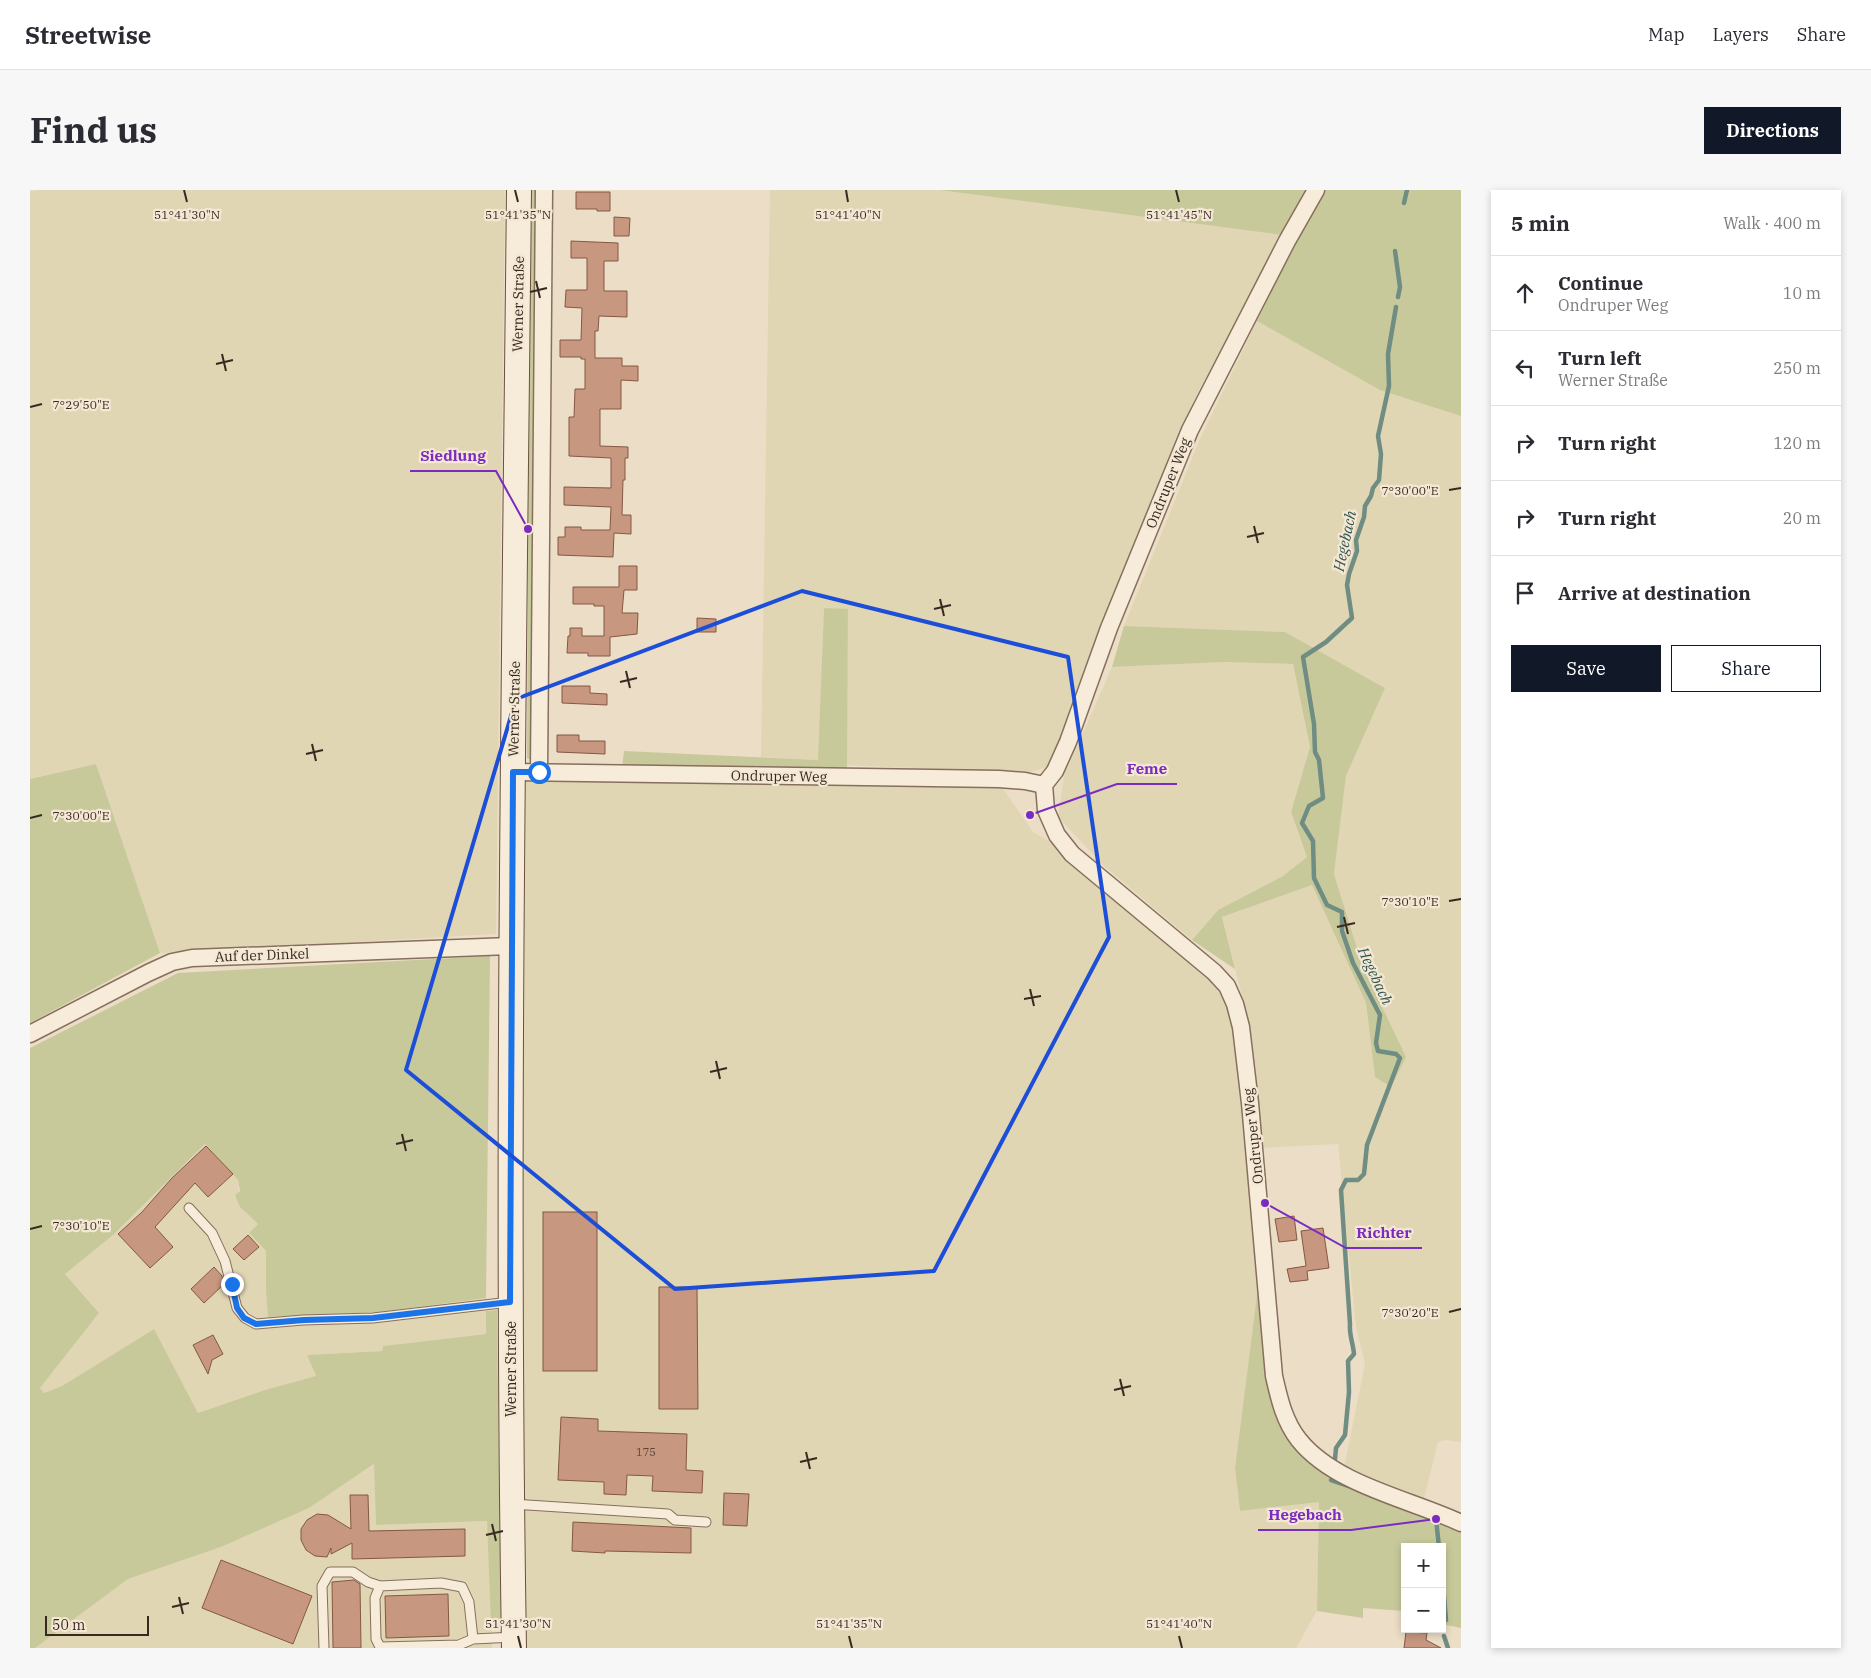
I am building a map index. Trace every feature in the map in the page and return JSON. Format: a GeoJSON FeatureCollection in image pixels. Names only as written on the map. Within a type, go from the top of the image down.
{"type":"FeatureCollection","features":[{"type":"Feature","properties":{"kind":"main road","name":"Werner Straße"},"geometry":{"type":"LineString","coordinates":[[514,1643],[510,1302],[519,190]]}},
{"type":"Feature","properties":{"kind":"street","name":"Werner Straße"},"geometry":{"type":"LineString","coordinates":[[539,772],[544,190]]}},
{"type":"Feature","properties":{"kind":"street","name":"Ondruper Weg"},"geometry":{"type":"LineString","coordinates":[[1316,190],[1190,430],[1109,628],[1068,742],[1055,771],[1044,785],[1046,810],[1057,835],[1072,854],[1214,972],[1227,986],[1235,1004],[1241,1027],[1250,1103],[1274,1376],[1280,1402],[1287,1420],[1298,1439],[1330,1467],[1369,1486],[1461,1523]]}},
{"type":"Feature","properties":{"kind":"street","name":"Ondruper Weg"},"geometry":{"type":"LineString","coordinates":[[513,772],[999,779],[1044,785]]}},
{"type":"Feature","properties":{"kind":"street","name":"Auf der Dinkel"},"geometry":{"type":"LineString","coordinates":[[30,1034],[148,973],[172,962],[192,958],[512,946]]}},
{"type":"Feature","properties":{"kind":"lane"},"geometry":{"type":"LineString","coordinates":[[189,1208],[212,1233],[225,1261],[237,1308],[244,1318],[256,1324],[304,1320],[373,1318],[510,1302]]}},
{"type":"Feature","properties":{"kind":"lane"},"geometry":{"type":"LineString","coordinates":[[512,1504],[668,1514],[675,1520],[706,1522]]}},
{"type":"Feature","properties":{"kind":"lane"},"geometry":{"type":"LineString","coordinates":[[324,1648],[322,1586],[330,1572],[353,1572],[368,1582],[380,1586],[441,1583],[462,1587],[470,1602],[473,1638]]}},
{"type":"Feature","properties":{"kind":"lane"},"geometry":{"type":"LineString","coordinates":[[380,1586],[375,1598],[376,1639],[380,1646],[459,1645],[473,1638],[514,1643]]}},
{"type":"Feature","properties":{"kind":"highlighted area"},"geometry":{"type":"Polygon","coordinates":[[[802,591],[1068,657],[1109,937],[934,1271],[675,1289],[406,1070],[516,699],[802,591]]]}},
{"type":"Feature","properties":{"kind":"shaded area"},"geometry":{"type":"Polygon","coordinates":[[[505,190],[496,934],[160,953],[96,764],[30,779],[30,191],[505,190]]]}},
{"type":"Feature","properties":{"kind":"shaded area"},"geometry":{"type":"Polygon","coordinates":[[[770,190],[939,190],[1284,234],[1197,394],[1104,621],[1061,751],[1047,767],[1028,773],[846,765],[848,610],[824,608],[819,760],[761,757],[770,190]]]}},
{"type":"Feature","properties":{"kind":"shaded area"},"geometry":{"type":"Polygon","coordinates":[[[1298,236],[1461,253],[1461,1442],[1445,1440],[1438,1442],[1424,1499],[1344,1468],[1365,1364],[1356,1327],[1338,1144],[1262,1148],[1247,1016],[1222,917],[1312,885],[1366,1003],[1375,1077],[1363,967],[1334,874],[1346,776],[1385,688],[1285,632],[1124,626],[1199,441],[1298,236]]]}},
{"type":"Feature","properties":{"kind":"shaded area"},"geometry":{"type":"Polygon","coordinates":[[[1225,662],[1293,664],[1310,747],[1291,812],[1307,857],[1283,876],[1218,910],[1192,940],[1104,866],[1058,817],[1064,776],[1112,667],[1225,662]]]}},
{"type":"Feature","properties":{"kind":"shaded area"},"geometry":{"type":"Polygon","coordinates":[[[525,777],[1002,787],[1033,832],[1072,854],[1214,972],[1235,1004],[1259,1279],[1235,1468],[1240,1511],[1320,1501],[1317,1611],[1296,1648],[521,1648],[516,1564],[525,777]]]}},
{"type":"Feature","properties":{"kind":"shaded area"},"geometry":{"type":"Polygon","coordinates":[[[205,1144],[238,1180],[240,1207],[258,1224],[249,1233],[266,1251],[268,1317],[381,1312],[486,1298],[486,1334],[383,1346],[382,1351],[307,1355],[316,1376],[268,1389],[198,1413],[154,1329],[62,1386],[44,1393],[40,1388],[99,1313],[65,1274],[112,1236],[205,1144]]]}},
{"type":"Feature","properties":{"kind":"shaded area"},"geometry":{"type":"Polygon","coordinates":[[[375,1464],[376,1525],[487,1521],[492,1648],[35,1648],[128,1579],[221,1547],[309,1508],[375,1464]]]}},
{"type":"Feature","properties":{"kind":"green space"},"geometry":{"type":"Polygon","coordinates":[[[530,190],[539,190],[535,762],[527,758],[530,190]]]}},
{"type":"Feature","properties":{"kind":"green space"},"geometry":{"type":"Polygon","coordinates":[[[939,190],[1461,190],[1461,416],[1380,390],[1257,321],[1298,237],[939,190]]]}},
{"type":"Feature","properties":{"kind":"green space"},"geometry":{"type":"Polygon","coordinates":[[[824,608],[848,609],[847,770],[622,768],[624,751],[818,760],[824,608]]]}},
{"type":"Feature","properties":{"kind":"green space"},"geometry":{"type":"Polygon","coordinates":[[[1124,626],[1285,632],[1385,688],[1346,776],[1334,874],[1363,967],[1406,1057],[1391,1087],[1375,1077],[1366,1003],[1312,885],[1222,917],[1235,969],[1192,940],[1218,910],[1283,876],[1307,857],[1291,812],[1310,747],[1293,664],[1225,662],[1112,667],[1124,626]]]}},
{"type":"Feature","properties":{"kind":"green space"},"geometry":{"type":"Polygon","coordinates":[[[96,764],[160,953],[30,1023],[30,779],[96,764]]]}},
{"type":"Feature","properties":{"kind":"green space"},"geometry":{"type":"Polygon","coordinates":[[[490,956],[486,1298],[381,1312],[268,1317],[266,1251],[249,1233],[258,1224],[240,1207],[235,1195],[240,1191],[238,1180],[205,1144],[112,1236],[65,1274],[99,1313],[40,1388],[44,1393],[62,1386],[154,1329],[198,1413],[268,1389],[316,1376],[307,1355],[382,1351],[383,1346],[486,1334],[486,1311],[497,1310],[501,1626],[491,1627],[487,1521],[376,1525],[374,1464],[309,1508],[221,1547],[128,1579],[35,1648],[30,1648],[30,1048],[178,973],[490,956]]]}},
{"type":"Feature","properties":{"kind":"green space"},"geometry":{"type":"Polygon","coordinates":[[[1259,1279],[1301,1451],[1461,1530],[1461,1628],[1446,1625],[1446,1543],[1401,1543],[1401,1611],[1363,1608],[1363,1618],[1317,1611],[1319,1502],[1240,1511],[1235,1468],[1259,1279]]]}},
{"type":"Feature","properties":{"kind":"building"},"geometry":{"type":"Polygon","coordinates":[[[576,192],[610,192],[610,211],[576,209],[576,192]]]}},
{"type":"Feature","properties":{"kind":"building"},"geometry":{"type":"Polygon","coordinates":[[[614,217],[630,218],[629,236],[614,236],[614,217]]]}},
{"type":"Feature","properties":{"kind":"building"},"geometry":{"type":"Polygon","coordinates":[[[571,241],[618,243],[618,261],[604,261],[604,291],[627,291],[627,317],[599,316],[598,331],[595,331],[595,358],[622,358],[622,366],[638,366],[638,381],[621,380],[621,409],[600,409],[600,446],[628,447],[628,458],[625,458],[625,480],[623,480],[622,515],[631,515],[631,534],[614,533],[613,557],[558,555],[558,537],[565,537],[565,527],[581,527],[581,530],[610,530],[611,507],[564,505],[564,487],[611,488],[611,458],[569,456],[569,417],[574,417],[575,389],[585,389],[585,359],[581,359],[581,357],[560,357],[560,340],[581,340],[582,308],[565,307],[566,290],[587,290],[587,258],[571,258],[571,241]]]}},
{"type":"Feature","properties":{"kind":"building"},"geometry":{"type":"Polygon","coordinates":[[[619,566],[637,566],[637,590],[624,590],[622,613],[638,613],[637,634],[610,637],[610,656],[588,656],[588,653],[567,653],[570,628],[582,628],[582,636],[604,636],[604,606],[573,604],[573,587],[619,587],[619,566]]]}},
{"type":"Feature","properties":{"kind":"building"},"geometry":{"type":"Polygon","coordinates":[[[697,618],[716,619],[716,632],[697,632],[697,618]]]}},
{"type":"Feature","properties":{"kind":"building"},"geometry":{"type":"Polygon","coordinates":[[[562,686],[590,686],[590,693],[607,694],[607,705],[562,703],[562,686]]]}},
{"type":"Feature","properties":{"kind":"building"},"geometry":{"type":"Polygon","coordinates":[[[557,735],[579,735],[579,741],[605,741],[605,754],[557,752],[557,735]]]}},
{"type":"Feature","properties":{"kind":"building"},"geometry":{"type":"Polygon","coordinates":[[[206,1146],[233,1174],[208,1197],[195,1183],[155,1227],[173,1247],[150,1268],[118,1234],[206,1146]]]}},
{"type":"Feature","properties":{"kind":"building"},"geometry":{"type":"Polygon","coordinates":[[[543,1212],[597,1212],[597,1371],[543,1371],[543,1212]]]}},
{"type":"Feature","properties":{"kind":"building"},"geometry":{"type":"Polygon","coordinates":[[[1294,1216],[1297,1240],[1279,1242],[1275,1219],[1294,1216]]]}},
{"type":"Feature","properties":{"kind":"building"},"geometry":{"type":"Polygon","coordinates":[[[1323,1228],[1329,1268],[1307,1271],[1308,1280],[1290,1282],[1287,1269],[1306,1266],[1301,1231],[1323,1228]]]}},
{"type":"Feature","properties":{"kind":"building"},"geometry":{"type":"Polygon","coordinates":[[[248,1235],[259,1247],[244,1260],[233,1249],[248,1235]]]}},
{"type":"Feature","properties":{"kind":"building"},"geometry":{"type":"Polygon","coordinates":[[[214,1267],[222,1276],[224,1284],[204,1303],[191,1289],[214,1267]]]}},
{"type":"Feature","properties":{"kind":"building"},"geometry":{"type":"Polygon","coordinates":[[[659,1287],[697,1287],[698,1409],[659,1409],[659,1287]]]}},
{"type":"Feature","properties":{"kind":"building"},"geometry":{"type":"Polygon","coordinates":[[[213,1335],[223,1354],[212,1360],[208,1374],[193,1345],[213,1335]]]}},
{"type":"Feature","properties":{"kind":"building"},"geometry":{"type":"Polygon","coordinates":[[[561,1417],[598,1419],[598,1431],[687,1434],[686,1470],[703,1471],[702,1493],[652,1491],[653,1476],[627,1475],[626,1495],[604,1494],[604,1482],[558,1480],[561,1417]]]}},
{"type":"Feature","properties":{"kind":"building"},"geometry":{"type":"Polygon","coordinates":[[[724,1493],[749,1494],[747,1526],[723,1525],[724,1493]]]}},
{"type":"Feature","properties":{"kind":"building"},"geometry":{"type":"Polygon","coordinates":[[[350,1495],[368,1495],[369,1531],[465,1529],[465,1556],[352,1559],[352,1543],[331,1554],[331,1548],[327,1557],[315,1556],[306,1550],[301,1540],[301,1529],[307,1520],[317,1514],[328,1515],[351,1529],[350,1495]]]}},
{"type":"Feature","properties":{"kind":"building"},"geometry":{"type":"Polygon","coordinates":[[[573,1522],[691,1528],[691,1553],[572,1551],[573,1522]]]}},
{"type":"Feature","properties":{"kind":"building"},"geometry":{"type":"Polygon","coordinates":[[[221,1560],[312,1596],[293,1644],[202,1608],[221,1560]]]}},
{"type":"Feature","properties":{"kind":"building"},"geometry":{"type":"Polygon","coordinates":[[[354,1580],[360,1584],[361,1648],[333,1648],[332,1582],[354,1580]]]}},
{"type":"Feature","properties":{"kind":"building"},"geometry":{"type":"Polygon","coordinates":[[[448,1594],[449,1636],[386,1638],[385,1596],[448,1594]]]}},
{"type":"Feature","properties":{"kind":"building"},"geometry":{"type":"Polygon","coordinates":[[[1406,1633],[1427,1633],[1426,1640],[1441,1648],[1404,1648],[1406,1633]]]}},
{"type":"Feature","properties":{"kind":"waterway"},"geometry":{"type":"LineString","coordinates":[[1404,203],[1407,190]]}},
{"type":"Feature","properties":{"kind":"waterway"},"geometry":{"type":"LineString","coordinates":[[1395,251],[1400,287],[1398,297]]}},
{"type":"Feature","properties":{"kind":"waterway","name":"Hegebach"},"geometry":{"type":"LineString","coordinates":[[1335,1459],[1336,1448],[1345,1435],[1349,1392],[1348,1361],[1354,1354],[1350,1332],[1341,1190],[1346,1180],[1358,1180],[1364,1174],[1367,1145],[1400,1058],[1396,1054],[1378,1051],[1376,1043],[1380,1015],[1353,963],[1342,931],[1342,912],[1327,905],[1314,878],[1313,841],[1302,823],[1309,806],[1323,798],[1303,657],[1326,642],[1352,618],[1347,585],[1357,551],[1356,540],[1364,517],[1365,506],[1379,480],[1381,454],[1378,436],[1389,386],[1388,354],[1396,307]]}},
{"type":"Feature","properties":{"kind":"waterway","name":"Hegebach"},"geometry":{"type":"LineString","coordinates":[[1331,1480],[1349,1486]]}},
{"type":"Feature","properties":{"kind":"waterway","name":"Hegebach"},"geometry":{"type":"LineString","coordinates":[[1433,1518],[1436,1519],[1439,1543]]}},
{"type":"Feature","properties":{"kind":"waterway","name":"Hegebach"},"geometry":{"type":"LineString","coordinates":[[1444,1636],[1448,1648]]}},
{"type":"Feature","properties":{"kind":"place","name":"Siedlung"},"geometry":{"type":"Point","coordinates":[528,529]}},
{"type":"Feature","properties":{"kind":"place","name":"Feme"},"geometry":{"type":"Point","coordinates":[1030,815]}},
{"type":"Feature","properties":{"kind":"place","name":"Richter"},"geometry":{"type":"Point","coordinates":[1265,1203]}},
{"type":"Feature","properties":{"kind":"place","name":"Hegebach"},"geometry":{"type":"Point","coordinates":[1436,1519]}},
{"type":"Feature","properties":{"kind":"route"},"geometry":{"type":"LineString","coordinates":[[232,1284],[237,1308],[244,1318],[256,1324],[304,1320],[373,1318],[510,1302],[513,772],[539,772]]}}]}
